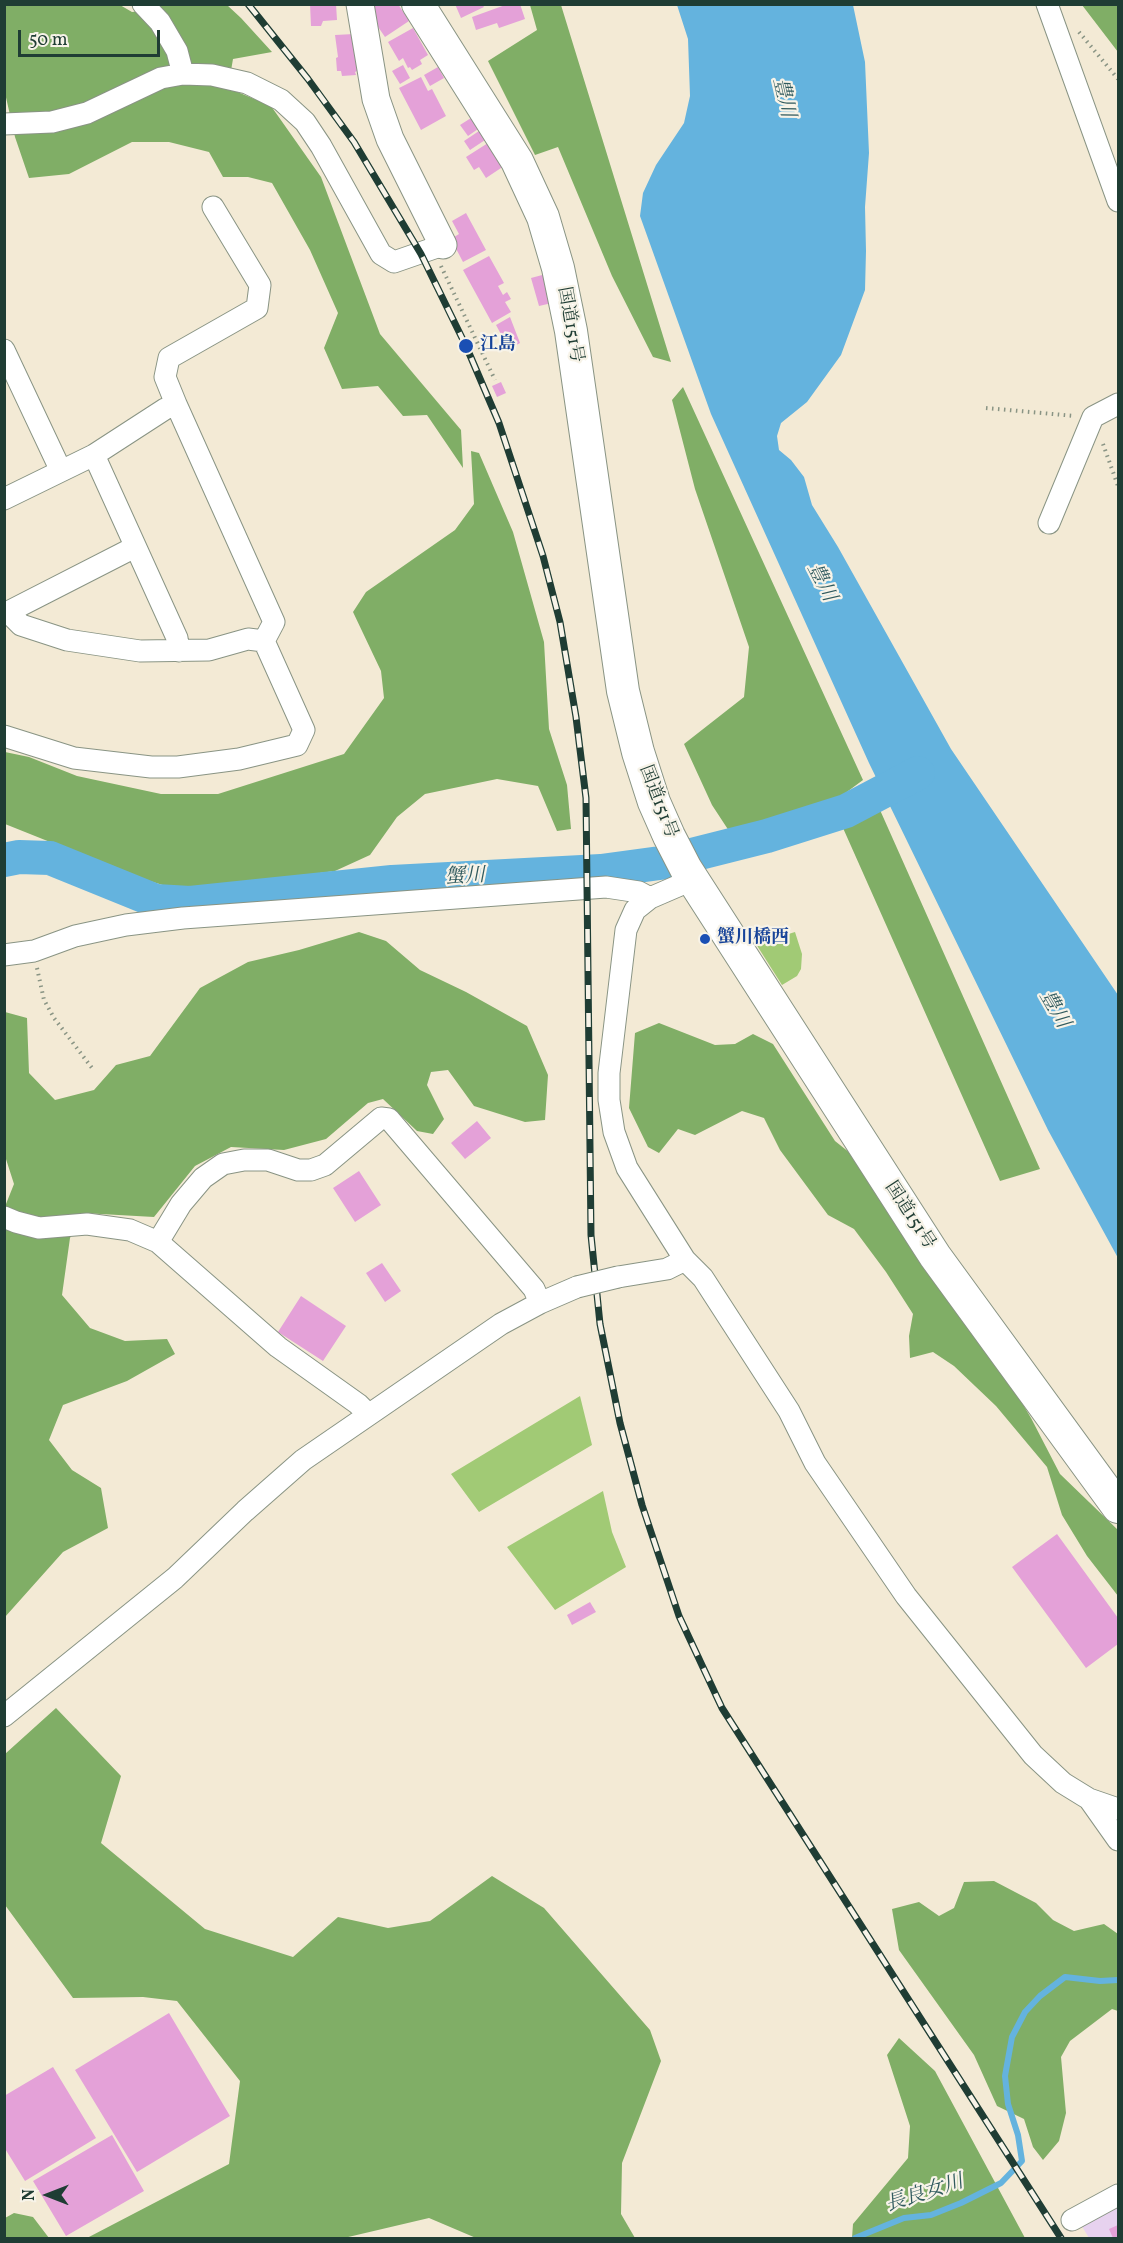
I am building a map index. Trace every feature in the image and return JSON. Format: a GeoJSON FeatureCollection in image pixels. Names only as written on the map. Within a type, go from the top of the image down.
{"type":"FeatureCollection","features":[{"type":"Feature","properties":{"kind":"highway","name":"国道151号"},"geometry":{"type":"LineString","coordinates":[[418,4],[517,160],[543,217],[555,258],[573,343],[622,691],[654,802],[669,836],[690,874],[935,1256],[1119,1507]]}},
{"type":"Feature","properties":{"kind":"main road"},"geometry":{"type":"LineString","coordinates":[[360,4],[376,99],[390,139],[438,247]]}},
{"type":"Feature","properties":{"kind":"street"},"geometry":{"type":"LineString","coordinates":[[143,4],[160,22],[172,42],[177,51],[183,74]]}},
{"type":"Feature","properties":{"kind":"street"},"geometry":{"type":"LineString","coordinates":[[1047,4],[1119,201]]}},
{"type":"Feature","properties":{"kind":"street"},"geometry":{"type":"LineString","coordinates":[[4,124],[52,122],[87,113],[161,78],[183,74],[212,75],[247,83],[281,100],[305,122],[321,146],[381,254],[394,262],[412,258],[438,247]]}},
{"type":"Feature","properties":{"kind":"street"},"geometry":{"type":"LineString","coordinates":[[213,207],[260,285],[257,308],[169,358],[165,376],[274,622],[264,641]]}},
{"type":"Feature","properties":{"kind":"street"},"geometry":{"type":"LineString","coordinates":[[4,350],[11,383],[61,471]]}},
{"type":"Feature","properties":{"kind":"street"},"geometry":{"type":"LineString","coordinates":[[4,499],[94,455],[165,408],[176,404]]}},
{"type":"Feature","properties":{"kind":"street"},"geometry":{"type":"LineString","coordinates":[[1049,523],[1093,417],[1119,404]]}},
{"type":"Feature","properties":{"kind":"street"},"geometry":{"type":"LineString","coordinates":[[94,455],[177,638],[179,651]]}},
{"type":"Feature","properties":{"kind":"street"},"geometry":{"type":"LineString","coordinates":[[135,548],[7,613],[21,625],[67,640],[141,651],[209,650],[248,639],[264,641]]}},
{"type":"Feature","properties":{"kind":"street"},"geometry":{"type":"LineString","coordinates":[[4,736],[74,759],[151,767],[178,767],[239,759],[297,745],[304,730],[264,641]]}},
{"type":"Feature","properties":{"kind":"street"},"geometry":{"type":"LineString","coordinates":[[690,874],[650,898],[635,910],[626,930],[609,1072],[609,1100],[614,1132],[627,1168],[685,1260],[703,1278],[789,1411],[815,1463],[906,1596],[1033,1755],[1063,1783],[1089,1799],[1119,1809]]}},
{"type":"Feature","properties":{"kind":"street"},"geometry":{"type":"LineString","coordinates":[[4,955],[34,951],[75,936],[126,925],[183,918],[606,887],[639,892],[650,898]]}},
{"type":"Feature","properties":{"kind":"street"},"geometry":{"type":"LineString","coordinates":[[158,1242],[181,1204],[195,1187],[203,1178],[223,1164],[268,1160],[298,1170],[311,1170],[326,1165],[381,1118],[389,1119],[534,1289],[540,1303]]}},
{"type":"Feature","properties":{"kind":"street"},"geometry":{"type":"LineString","coordinates":[[4,1216],[39,1228],[87,1224],[130,1230],[158,1242],[278,1347],[358,1404],[368,1414]]}},
{"type":"Feature","properties":{"kind":"street"},"geometry":{"type":"LineString","coordinates":[[4,1716],[175,1578],[245,1511],[303,1460],[501,1324],[540,1303],[577,1287],[618,1276],[667,1269],[685,1260]]}},
{"type":"Feature","properties":{"kind":"street"},"geometry":{"type":"LineString","coordinates":[[1089,1799],[1119,1840]]}},
{"type":"Feature","properties":{"kind":"street"},"geometry":{"type":"LineString","coordinates":[[1072,2220],[1119,2195]]}},
{"type":"Feature","properties":{"kind":"path"},"geometry":{"type":"LineString","coordinates":[[1078,31],[1119,79]]}},
{"type":"Feature","properties":{"kind":"path"},"geometry":{"type":"LineString","coordinates":[[438,247],[495,380]]}},
{"type":"Feature","properties":{"kind":"path"},"geometry":{"type":"LineString","coordinates":[[986,408],[1093,417],[1119,486]]}},
{"type":"Feature","properties":{"kind":"path"},"geometry":{"type":"LineString","coordinates":[[34,951],[44,1000],[54,1018],[92,1068]]}},
{"type":"Feature","properties":{"kind":"shaded area"},"geometry":{"type":"Polygon","coordinates":[[[1118,2203],[1118,2238],[1089,2238],[1080,2223],[1118,2203]]]}},
{"type":"Feature","properties":{"kind":"green space"},"geometry":{"type":"Polygon","coordinates":[[[4,5],[120,5],[132,12],[144,11],[149,5],[227,5],[241,18],[272,52],[233,59],[228,88],[271,106],[321,177],[380,334],[461,430],[463,468],[427,415],[403,416],[378,386],[342,389],[324,348],[338,313],[310,250],[272,183],[248,177],[223,177],[209,152],[169,142],[132,142],[69,174],[29,178],[15,137],[5,93],[4,5]]]}},
{"type":"Feature","properties":{"kind":"green space"},"geometry":{"type":"Polygon","coordinates":[[[530,5],[561,5],[671,362],[653,357],[612,276],[558,147],[535,155],[488,61],[537,30],[530,5]]]}},
{"type":"Feature","properties":{"kind":"green space"},"geometry":{"type":"Polygon","coordinates":[[[1082,5],[1118,5],[1118,52],[1082,5]]]}},
{"type":"Feature","properties":{"kind":"green space"},"geometry":{"type":"Polygon","coordinates":[[[683,387],[863,780],[836,800],[729,831],[712,805],[684,744],[744,697],[749,647],[695,489],[672,400],[683,387]]]}},
{"type":"Feature","properties":{"kind":"green space"},"geometry":{"type":"Polygon","coordinates":[[[471,451],[479,453],[513,532],[544,642],[549,729],[567,785],[571,829],[557,831],[538,786],[497,779],[425,794],[397,817],[370,855],[335,871],[182,891],[140,878],[5,824],[5,752],[29,757],[77,776],[161,794],[218,794],[344,754],[384,698],[381,671],[353,612],[366,592],[455,530],[474,504],[471,451]]]}},
{"type":"Feature","properties":{"kind":"green space"},"geometry":{"type":"Polygon","coordinates":[[[880,810],[1040,1169],[1000,1181],[843,828],[880,810]]]}},
{"type":"Feature","properties":{"kind":"green space"},"geometry":{"type":"Polygon","coordinates":[[[359,932],[386,941],[420,970],[466,992],[527,1026],[548,1075],[545,1120],[525,1122],[474,1106],[448,1070],[431,1072],[427,1085],[444,1119],[433,1134],[417,1131],[383,1099],[368,1103],[326,1139],[284,1150],[231,1147],[195,1166],[154,1217],[83,1213],[70,1238],[62,1295],[90,1328],[125,1341],[167,1339],[175,1354],[127,1381],[63,1405],[49,1440],[72,1470],[101,1488],[108,1528],[63,1552],[5,1617],[4,1209],[14,1184],[5,1156],[5,1012],[27,1018],[29,1073],[55,1100],[94,1090],[116,1065],[150,1056],[200,988],[248,962],[359,932]]]}},
{"type":"Feature","properties":{"kind":"green space"},"geometry":{"type":"Polygon","coordinates":[[[795,932],[802,954],[801,969],[797,976],[782,985],[756,944],[795,932]]]}},
{"type":"Feature","properties":{"kind":"green space"},"geometry":{"type":"Polygon","coordinates":[[[659,1023],[715,1045],[735,1044],[753,1034],[773,1044],[835,1141],[855,1157],[999,1364],[1060,1474],[1118,1530],[1118,1596],[1087,1556],[1062,1515],[1047,1467],[996,1406],[954,1366],[933,1352],[910,1358],[909,1336],[913,1314],[854,1229],[828,1215],[780,1150],[764,1118],[742,1111],[695,1135],[678,1129],[659,1153],[648,1147],[629,1108],[635,1033],[659,1023]]]}},
{"type":"Feature","properties":{"kind":"green space"},"geometry":{"type":"Polygon","coordinates":[[[580,1396],[592,1445],[479,1512],[451,1474],[580,1396]]]}},
{"type":"Feature","properties":{"kind":"green space"},"geometry":{"type":"Polygon","coordinates":[[[603,1491],[612,1532],[626,1567],[555,1610],[507,1547],[603,1491]]]}},
{"type":"Feature","properties":{"kind":"green space"},"geometry":{"type":"Polygon","coordinates":[[[56,1708],[121,1776],[101,1843],[205,1929],[293,1957],[338,1917],[388,1928],[430,1921],[492,1876],[544,1908],[650,2030],[661,2061],[622,2163],[621,2214],[635,2238],[476,2238],[429,2218],[344,2238],[87,2238],[229,2164],[240,2081],[177,2001],[143,1997],[73,1998],[5,1905],[5,1754],[56,1708]]]}},
{"type":"Feature","properties":{"kind":"green space"},"geometry":{"type":"Polygon","coordinates":[[[994,1881],[1036,1903],[1053,1920],[1074,1931],[1104,1924],[1118,1934],[1118,2011],[1112,2009],[1070,2041],[1061,2057],[1066,2113],[1059,2141],[1043,2160],[1033,2147],[1024,2119],[997,2106],[974,2055],[899,1950],[892,1909],[919,1902],[939,1916],[954,1908],[964,1882],[994,1881]]]}},
{"type":"Feature","properties":{"kind":"green space"},"geometry":{"type":"Polygon","coordinates":[[[899,2038],[935,2071],[1025,2238],[852,2238],[853,2224],[908,2158],[910,2126],[887,2055],[899,2038]]]}},
{"type":"Feature","properties":{"kind":"green space"},"geometry":{"type":"Polygon","coordinates":[[[14,2213],[33,2217],[49,2238],[5,2238],[5,2218],[14,2213]]]}},
{"type":"Feature","properties":{"kind":"water","name":"豊川"},"geometry":{"type":"Polygon","coordinates":[[[677,5],[853,5],[865,62],[869,153],[865,207],[865,290],[841,355],[807,402],[781,423],[777,436],[779,450],[791,460],[804,477],[812,505],[838,547],[951,749],[1118,995],[1118,1258],[1048,1130],[869,763],[711,414],[640,216],[643,193],[656,165],[684,123],[690,96],[688,39],[677,5]]]}},
{"type":"Feature","properties":{"kind":"building"},"geometry":{"type":"Polygon","coordinates":[[[310,4],[336,4],[337,20],[323,21],[321,26],[311,26],[310,4]]]}},
{"type":"Feature","properties":{"kind":"building"},"geometry":{"type":"Polygon","coordinates":[[[372,4],[398,4],[409,21],[385,37],[374,21],[372,4]]]}},
{"type":"Feature","properties":{"kind":"building"},"geometry":{"type":"Polygon","coordinates":[[[455,4],[482,4],[484,7],[461,18],[455,4]]]}},
{"type":"Feature","properties":{"kind":"building"},"geometry":{"type":"Polygon","coordinates":[[[508,4],[520,4],[525,19],[499,28],[497,23],[476,30],[472,17],[508,4]]]}},
{"type":"Feature","properties":{"kind":"building"},"geometry":{"type":"Polygon","coordinates":[[[413,28],[428,55],[420,60],[422,64],[412,70],[408,68],[403,58],[399,61],[388,42],[413,28]]]}},
{"type":"Feature","properties":{"kind":"building"},"geometry":{"type":"Polygon","coordinates":[[[354,34],[356,75],[342,76],[341,71],[337,71],[335,35],[354,34]]]}},
{"type":"Feature","properties":{"kind":"building"},"geometry":{"type":"Polygon","coordinates":[[[403,65],[410,78],[400,84],[392,71],[403,65]]]}},
{"type":"Feature","properties":{"kind":"building"},"geometry":{"type":"Polygon","coordinates":[[[438,67],[444,78],[430,86],[424,75],[438,67]]]}},
{"type":"Feature","properties":{"kind":"building"},"geometry":{"type":"Polygon","coordinates":[[[421,77],[428,91],[432,89],[446,116],[421,130],[399,88],[421,77]]]}},
{"type":"Feature","properties":{"kind":"building"},"geometry":{"type":"Polygon","coordinates":[[[471,118],[478,129],[468,136],[460,125],[471,118]]]}},
{"type":"Feature","properties":{"kind":"building"},"geometry":{"type":"Polygon","coordinates":[[[479,131],[485,140],[470,150],[464,141],[479,131]]]}},
{"type":"Feature","properties":{"kind":"building"},"geometry":{"type":"Polygon","coordinates":[[[488,143],[504,166],[486,178],[479,167],[474,170],[466,157],[488,143]]]}},
{"type":"Feature","properties":{"kind":"building"},"geometry":{"type":"Polygon","coordinates":[[[466,213],[486,250],[463,262],[451,239],[459,234],[452,221],[466,213]]]}},
{"type":"Feature","properties":{"kind":"building"},"geometry":{"type":"Polygon","coordinates":[[[489,256],[504,283],[498,286],[503,295],[507,292],[511,299],[505,302],[511,312],[492,323],[463,270],[489,256]]]}},
{"type":"Feature","properties":{"kind":"building"},"geometry":{"type":"Polygon","coordinates":[[[546,274],[552,303],[539,306],[531,278],[546,274]]]}},
{"type":"Feature","properties":{"kind":"building"},"geometry":{"type":"Polygon","coordinates":[[[510,317],[520,343],[509,349],[496,325],[510,317]]]}},
{"type":"Feature","properties":{"kind":"building"},"geometry":{"type":"Polygon","coordinates":[[[501,382],[506,393],[497,397],[492,386],[501,382]]]}},
{"type":"Feature","properties":{"kind":"building"},"geometry":{"type":"Polygon","coordinates":[[[477,1121],[491,1138],[465,1159],[451,1143],[477,1121]]]}},
{"type":"Feature","properties":{"kind":"building"},"geometry":{"type":"Polygon","coordinates":[[[359,1171],[381,1205],[355,1222],[333,1188],[359,1171]]]}},
{"type":"Feature","properties":{"kind":"building"},"geometry":{"type":"Polygon","coordinates":[[[382,1263],[401,1291],[385,1302],[366,1273],[382,1263]]]}},
{"type":"Feature","properties":{"kind":"building"},"geometry":{"type":"Polygon","coordinates":[[[301,1296],[346,1326],[323,1361],[278,1332],[301,1296]]]}},
{"type":"Feature","properties":{"kind":"building"},"geometry":{"type":"Polygon","coordinates":[[[1057,1534],[1118,1618],[1118,1644],[1086,1668],[1012,1567],[1057,1534]]]}},
{"type":"Feature","properties":{"kind":"building"},"geometry":{"type":"Polygon","coordinates":[[[590,1602],[596,1612],[572,1625],[567,1615],[590,1602]]]}},
{"type":"Feature","properties":{"kind":"building"},"geometry":{"type":"Polygon","coordinates":[[[169,2013],[230,2116],[137,2172],[75,2070],[169,2013]]]}},
{"type":"Feature","properties":{"kind":"building"},"geometry":{"type":"Polygon","coordinates":[[[53,2067],[96,2138],[25,2181],[4,2147],[4,2096],[53,2067]]]}},
{"type":"Feature","properties":{"kind":"building"},"geometry":{"type":"Polygon","coordinates":[[[112,2135],[144,2191],[66,2236],[33,2181],[112,2135]]]}},
{"type":"Feature","properties":{"kind":"building"},"geometry":{"type":"Polygon","coordinates":[[[1118,2225],[1118,2238],[1113,2238],[1109,2229],[1118,2225]]]}},
{"type":"Feature","properties":{"kind":"waterway","name":"蟹川"},"geometry":{"type":"LineString","coordinates":[[4,860],[19,857],[50,858],[156,901],[190,903],[392,882],[601,871],[660,863],[767,836],[846,811],[918,773]]}},
{"type":"Feature","properties":{"kind":"waterway","name":"長良女川"},"geometry":{"type":"LineString","coordinates":[[855,2238],[904,2218],[931,2215],[1001,2183],[1022,2161],[1018,2135],[1008,2104],[1005,2076],[1012,2037],[1025,2012],[1040,1996],[1065,1977],[1100,1981],[1118,1980]]}},
{"type":"Feature","properties":{"kind":"railway"},"geometry":{"type":"LineString","coordinates":[[248,4],[308,79],[354,142],[421,254],[466,346],[499,423],[543,556],[560,622],[576,717],[586,798],[591,1235],[600,1324],[620,1423],[642,1505],[679,1616],[722,1708],[1061,2238]]}},
{"type":"Feature","properties":{"kind":"place","name":"江島"},"geometry":{"type":"Point","coordinates":[466,346]}},
{"type":"Feature","properties":{"kind":"place","name":"蟹川橋西"},"geometry":{"type":"Point","coordinates":[705,939]}}]}
